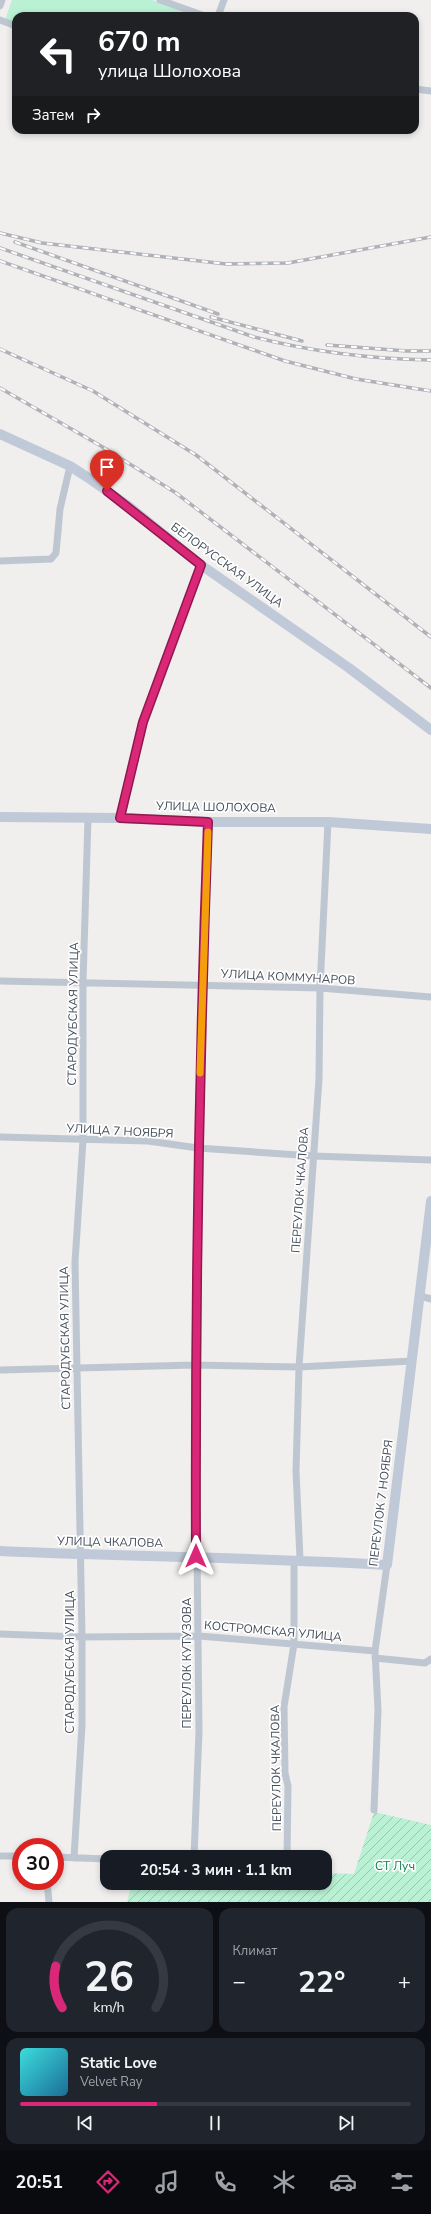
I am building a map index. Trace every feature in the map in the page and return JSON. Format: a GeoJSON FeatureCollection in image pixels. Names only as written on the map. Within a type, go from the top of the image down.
{"type":"FeatureCollection","features":[{"type":"Feature","properties":{"kind":"street"},"geometry":{"type":"LineString","coordinates":[[0,6],[2,0]]}},
{"type":"Feature","properties":{"kind":"street"},"geometry":{"type":"LineString","coordinates":[[160,0],[194,12]]}},
{"type":"Feature","properties":{"kind":"street"},"geometry":{"type":"LineString","coordinates":[[220,12],[224,0]]}},
{"type":"Feature","properties":{"kind":"street"},"geometry":{"type":"LineString","coordinates":[[0,20],[12,24]]}},
{"type":"Feature","properties":{"kind":"street"},"geometry":{"type":"LineString","coordinates":[[419,90],[431,91]]}},
{"type":"Feature","properties":{"kind":"street","name":"БЕЛОРУССКАЯ УЛИЦА"},"geometry":{"type":"LineString","coordinates":[[0,434],[70,466],[127,505],[201,565],[349,668],[431,730]]}},
{"type":"Feature","properties":{"kind":"street"},"geometry":{"type":"LineString","coordinates":[[0,561],[40,561],[51,559],[56,553],[60,509],[70,466]]}},
{"type":"Feature","properties":{"kind":"street"},"geometry":{"type":"LineString","coordinates":[[120,818],[143,722],[201,565]]}},
{"type":"Feature","properties":{"kind":"street","name":"УЛИЦА ШОЛОХОВА"},"geometry":{"type":"LineString","coordinates":[[0,817],[120,818],[208,822],[328,822],[431,829]]}},
{"type":"Feature","properties":{"kind":"street","name":"СТАРОДУБСКАЯ УЛИЦА"},"geometry":{"type":"LineString","coordinates":[[74,1858],[82,1725],[82,1637],[75,1262],[83,1140],[83,982],[88,818]]}},
{"type":"Feature","properties":{"kind":"street","name":"ПЕРЕУЛОК КУТУЗОВА"},"geometry":{"type":"LineString","coordinates":[[194,1850],[199,1731],[195,1365],[198,1148],[208,822]]}},
{"type":"Feature","properties":{"kind":"street","name":"ПЕРЕУЛОК ЧКАЛОВА"},"geometry":{"type":"LineString","coordinates":[[287,1850],[288,1786],[285,1773],[284,1706],[294,1644],[297,1560],[296,1471],[299,1367],[312,1156],[319,1079],[320,988],[328,822]]}},
{"type":"Feature","properties":{"kind":"street","name":"УЛИЦА КОММУНАРОВ"},"geometry":{"type":"LineString","coordinates":[[0,981],[202,984],[320,988],[431,996]]}},
{"type":"Feature","properties":{"kind":"street","name":"УЛИЦА 7 НОЯБРЯ"},"geometry":{"type":"LineString","coordinates":[[0,1137],[148,1141],[198,1148],[312,1156],[431,1160]]}},
{"type":"Feature","properties":{"kind":"street","name":"ПЕРЕУЛОК 7 НОЯБРЯ"},"geometry":{"type":"LineString","coordinates":[[374,1810],[378,1710],[375,1654],[429,1234],[431,1201]]}},
{"type":"Feature","properties":{"kind":"street"},"geometry":{"type":"LineString","coordinates":[[420,1296],[431,1299]]}},
{"type":"Feature","properties":{"kind":"street"},"geometry":{"type":"LineString","coordinates":[[0,1370],[195,1365],[299,1367],[412,1361]]}},
{"type":"Feature","properties":{"kind":"street","name":"УЛИЦА ЧКАЛОВА"},"geometry":{"type":"LineString","coordinates":[[0,1551],[80,1555],[196,1556],[386,1565]]}},
{"type":"Feature","properties":{"kind":"street","name":"КОСТРОМСКАЯ УЛИЦА"},"geometry":{"type":"LineString","coordinates":[[0,1634],[82,1637],[199,1636],[294,1644],[375,1654],[425,1663],[431,1659]]}},
{"type":"Feature","properties":{"kind":"street"},"geometry":{"type":"LineString","coordinates":[[0,1856],[12,1856]]}},
{"type":"Feature","properties":{"kind":"street"},"geometry":{"type":"LineString","coordinates":[[64,1857],[100,1859]]}},
{"type":"Feature","properties":{"kind":"street"},"geometry":{"type":"LineString","coordinates":[[48,1890],[49,1902]]}},
{"type":"Feature","properties":{"kind":"green space"},"geometry":{"type":"Polygon","coordinates":[[[12,0],[152,0],[184,12],[12,12],[12,23],[5,20],[12,0]]]}},
{"type":"Feature","properties":{"kind":"green space","name":"СТ Луч"},"geometry":{"type":"Polygon","coordinates":[[[374,1812],[431,1825],[431,1902],[127,1902],[130,1890],[332,1890],[332,1873],[354,1874],[374,1812]]]}},
{"type":"Feature","properties":{"kind":"railway"},"geometry":{"type":"LineString","coordinates":[[0,233],[42,243],[226,264],[288,263],[431,237]]}},
{"type":"Feature","properties":{"kind":"railway"},"geometry":{"type":"LineString","coordinates":[[15,242],[218,314]]}},
{"type":"Feature","properties":{"kind":"railway"},"geometry":{"type":"LineString","coordinates":[[0,248],[254,337],[298,347],[342,354],[431,360]]}},
{"type":"Feature","properties":{"kind":"railway"},"geometry":{"type":"LineString","coordinates":[[0,261],[285,361],[356,379],[431,391]]}},
{"type":"Feature","properties":{"kind":"railway"},"geometry":{"type":"LineString","coordinates":[[211,317],[302,341]]}},
{"type":"Feature","properties":{"kind":"railway"},"geometry":{"type":"LineString","coordinates":[[327,345],[407,351],[431,351]]}},
{"type":"Feature","properties":{"kind":"railway"},"geometry":{"type":"LineString","coordinates":[[0,349],[93,391],[196,455],[431,637]]}},
{"type":"Feature","properties":{"kind":"railway"},"geometry":{"type":"LineString","coordinates":[[0,388],[101,446],[176,493],[431,688]]}},
{"type":"Feature","properties":{"kind":"slow traffic"},"geometry":{"type":"LineString","coordinates":[[200,1073],[208,832]]}},
{"type":"Feature","properties":{"kind":"route"},"geometry":{"type":"LineString","coordinates":[[107,491],[127,505],[201,565],[193,591],[164,662],[143,722],[120,818],[208,822],[198,1148],[195,1365],[196,1556]]}}]}
